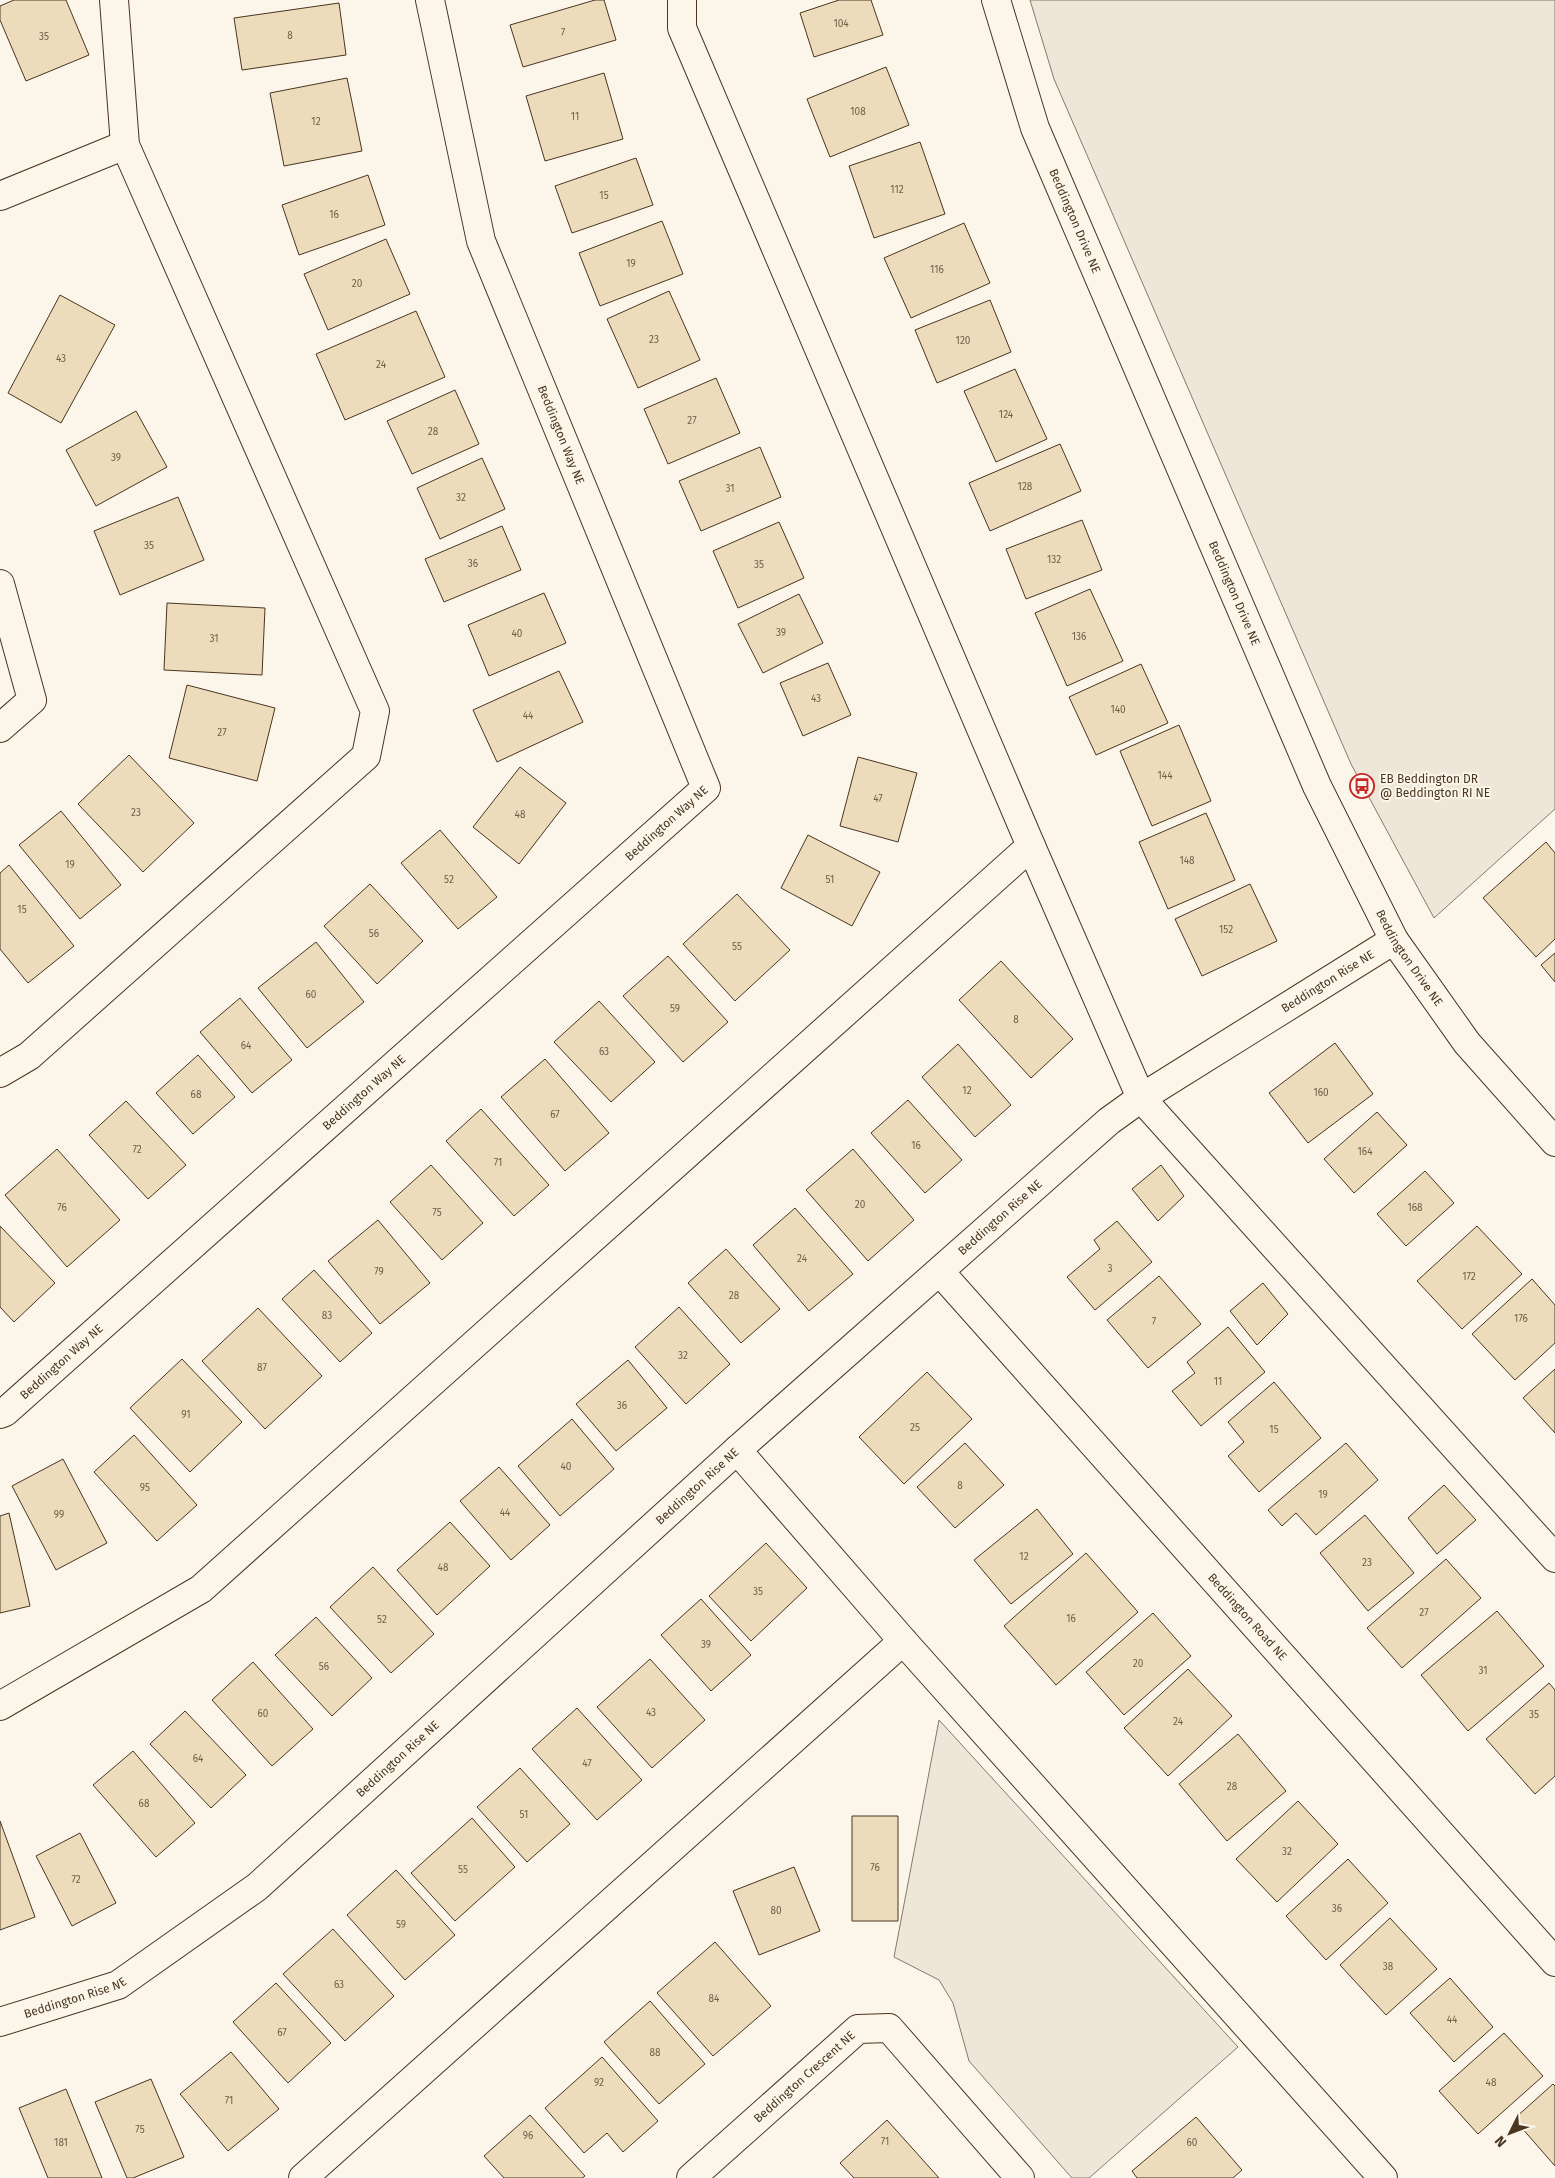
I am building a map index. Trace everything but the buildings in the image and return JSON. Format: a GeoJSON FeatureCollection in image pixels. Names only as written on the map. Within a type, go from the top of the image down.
{"type":"FeatureCollection","features":[{"type":"Feature","properties":{"kind":"street"},"geometry":{"type":"LineString","coordinates":[[0,1073],[29,1056],[366,756],[375,711],[125,145],[114,0]]}},
{"type":"Feature","properties":{"kind":"street","name":"Beddington Way NE"},"geometry":{"type":"LineString","coordinates":[[0,1414],[13,1406],[706,788],[481,241],[430,0]]}},
{"type":"Feature","properties":{"kind":"street"},"geometry":{"type":"LineString","coordinates":[[682,0],[682,28],[1031,846],[1141,1098],[1555,1558]]}},
{"type":"Feature","properties":{"kind":"street","name":"Beddington Drive NE"},"geometry":{"type":"LineString","coordinates":[[996,0],[1034,128],[1317,786],[1394,940],[1467,1043],[1555,1142]]}},
{"type":"Feature","properties":{"kind":"street"},"geometry":{"type":"LineString","coordinates":[[0,196],[125,145]]}},
{"type":"Feature","properties":{"kind":"street"},"geometry":{"type":"LineString","coordinates":[[0,584],[32,700],[0,728]]}},
{"type":"Feature","properties":{"kind":"street"},"geometry":{"type":"LineString","coordinates":[[0,1706],[201,1589],[1031,846]]}},
{"type":"Feature","properties":{"kind":"street","name":"Beddington Rise NE"},"geometry":{"type":"LineString","coordinates":[[0,2022],[118,1985],[257,1887],[737,1450],[1109,1121],[1141,1098],[1394,940]]}},
{"type":"Feature","properties":{"kind":"street","name":"Beddington Road NE"},"geometry":{"type":"LineString","coordinates":[[940,1272],[1555,1962]]}},
{"type":"Feature","properties":{"kind":"street"},"geometry":{"type":"LineString","coordinates":[[737,1450],[903,1641],[1383,2178]]}},
{"type":"Feature","properties":{"kind":"street"},"geometry":{"type":"LineString","coordinates":[[303,2178],[903,1641]]}},
{"type":"Feature","properties":{"kind":"street","name":"Beddington Crescent NE"},"geometry":{"type":"LineString","coordinates":[[691,2178],[858,2028],[889,2028],[1020,2178]]}},
{"type":"Feature","properties":{"kind":"shaded area"},"geometry":{"type":"Polygon","coordinates":[[[1030,0],[1555,0],[1555,809],[1434,918],[1351,764],[1054,79],[1030,0]]]}},
{"type":"Feature","properties":{"kind":"shaded area"},"geometry":{"type":"Polygon","coordinates":[[[939,1720],[1238,2047],[1089,2178],[1072,2178],[969,2061],[953,2003],[939,1980],[894,1957],[939,1720]]]}},
{"type":"Feature","properties":{"kind":"place","name":"EB Beddington DR @ Beddington RI NE"},"geometry":{"type":"Point","coordinates":[1362,786]}}]}
